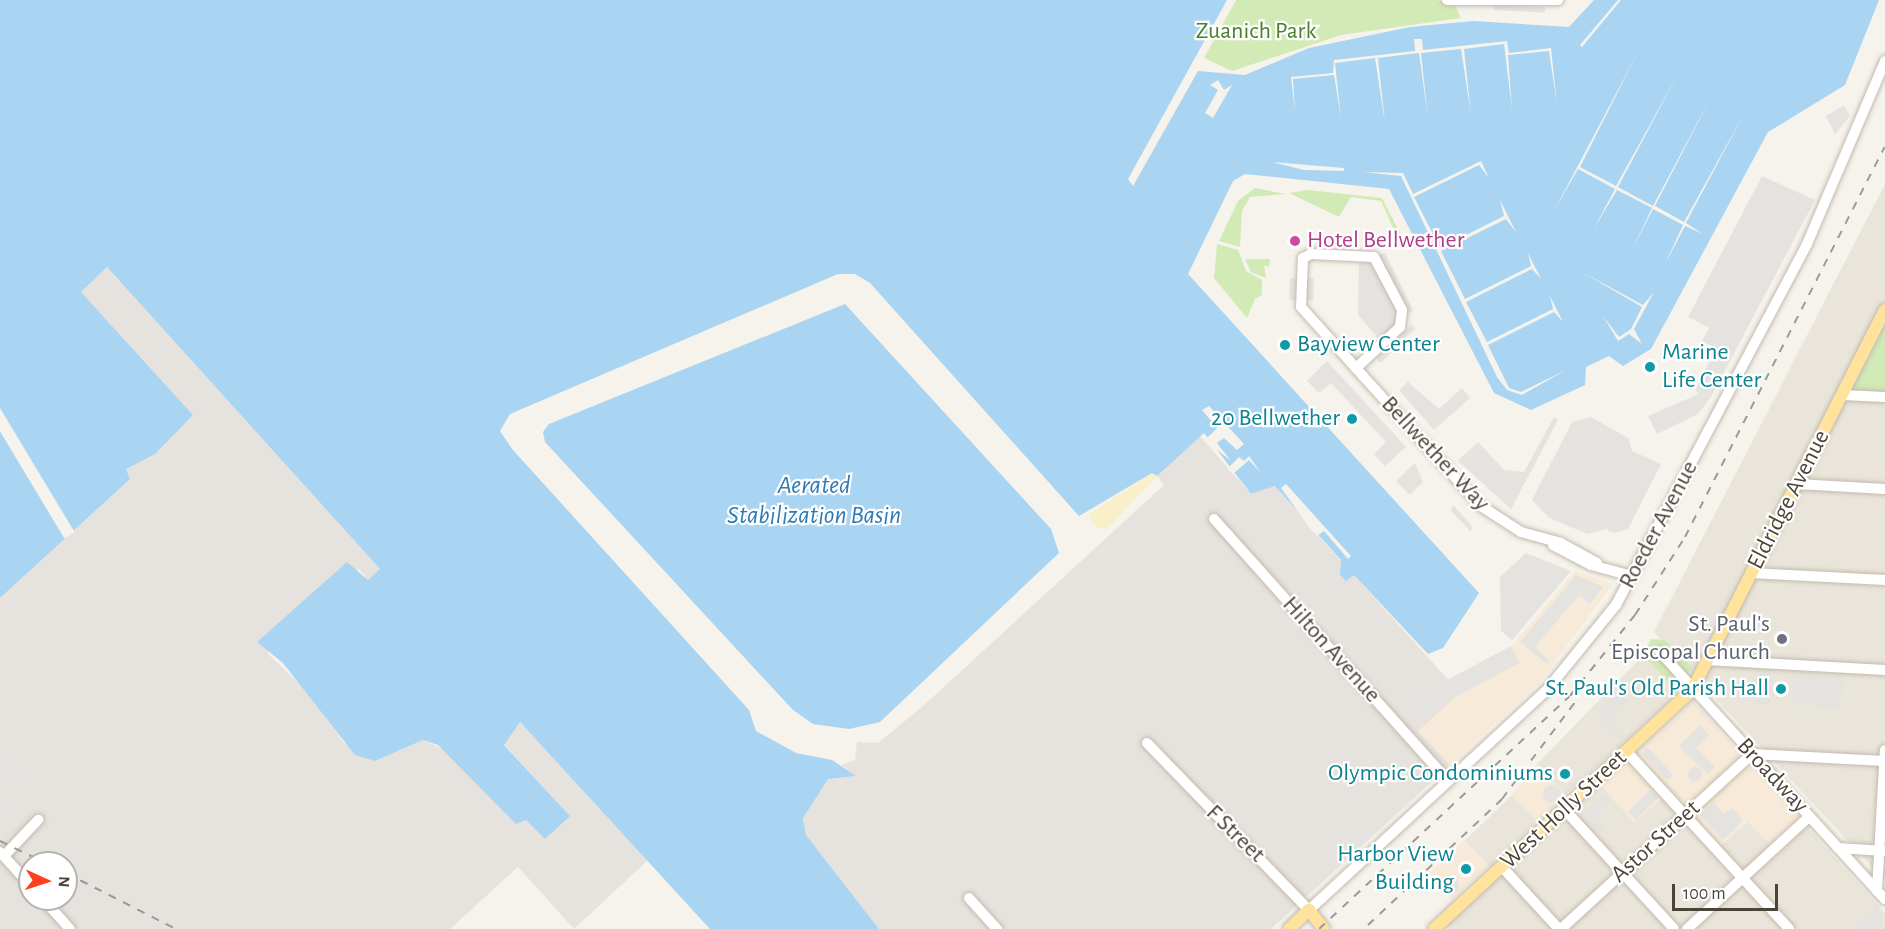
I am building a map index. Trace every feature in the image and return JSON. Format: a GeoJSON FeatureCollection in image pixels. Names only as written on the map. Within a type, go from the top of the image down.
{"type":"FeatureCollection","features":[{"type":"Feature","properties":{"kind":"main road","name":"Eldridge Avenue"},"geometry":{"type":"LineString","coordinates":[[1692,690],[1885,310]]}},
{"type":"Feature","properties":{"kind":"main road","name":"West Holly Street"},"geometry":{"type":"LineString","coordinates":[[1440,927],[1692,690]]}},
{"type":"Feature","properties":{"kind":"main road","name":"F Street"},"geometry":{"type":"LineString","coordinates":[[1309,910],[1327,928]]}},
{"type":"Feature","properties":{"kind":"main road","name":"Roeder Avenue"},"geometry":{"type":"LineString","coordinates":[[1288,929],[1309,910]]}},
{"type":"Feature","properties":{"kind":"street"},"geometry":{"type":"LineString","coordinates":[[1447,0],[1558,0]]}},
{"type":"Feature","properties":{"kind":"street","name":"Roeder Avenue"},"geometry":{"type":"LineString","coordinates":[[1309,910],[1563,674],[1632,576],[1807,244],[1885,61]]}},
{"type":"Feature","properties":{"kind":"street","name":"Bellwether Way"},"geometry":{"type":"LineString","coordinates":[[1356,368],[1400,327],[1402,310],[1374,257],[1311,254],[1303,258],[1300,307],[1487,511],[1554,545],[1586,553],[1597,563],[1632,576]]}},
{"type":"Feature","properties":{"kind":"street"},"geometry":{"type":"LineString","coordinates":[[1842,394],[1885,397]]}},
{"type":"Feature","properties":{"kind":"street"},"geometry":{"type":"LineString","coordinates":[[1797,484],[1885,489]]}},
{"type":"Feature","properties":{"kind":"street","name":"Hilton Avenue"},"geometry":{"type":"LineString","coordinates":[[1214,519],[1448,781]]}},
{"type":"Feature","properties":{"kind":"street"},"geometry":{"type":"LineString","coordinates":[[1751,573],[1885,580]]}},
{"type":"Feature","properties":{"kind":"street","name":"Broadway"},"geometry":{"type":"LineString","coordinates":[[1660,652],[1692,690],[1885,899]]}},
{"type":"Feature","properties":{"kind":"street"},"geometry":{"type":"LineString","coordinates":[[1707,660],[1885,670]]}},
{"type":"Feature","properties":{"kind":"street","name":"F Street"},"geometry":{"type":"LineString","coordinates":[[1147,743],[1309,910]]}},
{"type":"Feature","properties":{"kind":"street"},"geometry":{"type":"LineString","coordinates":[[1877,891],[1882,851],[1885,750]]}},
{"type":"Feature","properties":{"kind":"street"},"geometry":{"type":"LineString","coordinates":[[1627,752],[1789,929]]}},
{"type":"Feature","properties":{"kind":"street"},"geometry":{"type":"LineString","coordinates":[[1752,754],[1884,761]]}},
{"type":"Feature","properties":{"kind":"street","name":"Astor Street"},"geometry":{"type":"LineString","coordinates":[[1560,929],[1752,754]]}},
{"type":"Feature","properties":{"kind":"street"},"geometry":{"type":"LineString","coordinates":[[1564,810],[1674,929]]}},
{"type":"Feature","properties":{"kind":"street"},"geometry":{"type":"LineString","coordinates":[[1687,929],[1809,817]]}},
{"type":"Feature","properties":{"kind":"street"},"geometry":{"type":"LineString","coordinates":[[18,872],[2,854],[38,820]]}},
{"type":"Feature","properties":{"kind":"street"},"geometry":{"type":"LineString","coordinates":[[1838,848],[1882,851]]}},
{"type":"Feature","properties":{"kind":"street"},"geometry":{"type":"LineString","coordinates":[[1502,867],[1560,929]]}},
{"type":"Feature","properties":{"kind":"street"},"geometry":{"type":"LineString","coordinates":[[969,898],[997,929]]}},
{"type":"Feature","properties":{"kind":"street"},"geometry":{"type":"LineString","coordinates":[[54,911],[70,929]]}},
{"type":"Feature","properties":{"kind":"shaded area"},"geometry":{"type":"Polygon","coordinates":[[[1494,4],[1545,7],[1545,13],[1494,10],[1494,4]]]}},
{"type":"Feature","properties":{"kind":"shaded area"},"geometry":{"type":"Polygon","coordinates":[[[1844,105],[1850,116],[1835,134],[1826,116],[1844,105]]]}},
{"type":"Feature","properties":{"kind":"shaded area"},"geometry":{"type":"Polygon","coordinates":[[[1762,176],[1815,200],[1711,397],[1698,414],[1657,434],[1648,416],[1699,394],[1695,390],[1716,349],[1702,341],[1709,328],[1688,317],[1762,176]]]}},
{"type":"Feature","properties":{"kind":"shaded area"},"geometry":{"type":"Polygon","coordinates":[[[1885,184],[1885,881],[1654,632],[1885,184]]]}},
{"type":"Feature","properties":{"kind":"shaded area"},"geometry":{"type":"Polygon","coordinates":[[[1385,253],[1413,310],[1379,339],[1358,315],[1359,260],[1385,253]]]}},
{"type":"Feature","properties":{"kind":"shaded area"},"geometry":{"type":"Polygon","coordinates":[[[107,267],[380,569],[368,580],[359,569],[270,631],[268,654],[309,693],[344,743],[375,761],[423,740],[449,752],[526,820],[570,816],[504,744],[520,722],[648,860],[574,929],[518,867],[450,929],[0,929],[0,598],[130,479],[126,469],[193,415],[80,291],[107,267]]]}},
{"type":"Feature","properties":{"kind":"shaded area"},"geometry":{"type":"Polygon","coordinates":[[[1290,278],[1314,279],[1313,301],[1289,300],[1290,278]]]}},
{"type":"Feature","properties":{"kind":"shaded area"},"geometry":{"type":"Polygon","coordinates":[[[1411,324],[1415,328],[1381,363],[1376,359],[1411,324]]]}},
{"type":"Feature","properties":{"kind":"shaded area"},"geometry":{"type":"Polygon","coordinates":[[[1327,361],[1406,447],[1385,466],[1374,454],[1386,442],[1331,383],[1319,393],[1307,381],[1327,361]]]}},
{"type":"Feature","properties":{"kind":"shaded area"},"geometry":{"type":"Polygon","coordinates":[[[1408,382],[1439,409],[1462,388],[1470,398],[1434,430],[1399,390],[1408,382]]]}},
{"type":"Feature","properties":{"kind":"shaded area"},"geometry":{"type":"Polygon","coordinates":[[[1554,417],[1558,420],[1511,509],[1458,461],[1478,442],[1504,470],[1524,472],[1554,417]]]}},
{"type":"Feature","properties":{"kind":"shaded area"},"geometry":{"type":"Polygon","coordinates":[[[1591,417],[1628,438],[1632,451],[1661,464],[1628,529],[1614,533],[1606,529],[1588,534],[1549,518],[1532,500],[1572,422],[1591,417]]]}},
{"type":"Feature","properties":{"kind":"shaded area"},"geometry":{"type":"Polygon","coordinates":[[[1199,435],[1251,494],[1275,486],[1341,561],[1340,575],[1346,581],[1353,574],[1460,693],[1418,731],[1450,765],[1271,929],[879,929],[806,835],[803,817],[814,794],[828,779],[856,776],[841,765],[855,760],[857,742],[878,743],[922,707],[1164,485],[1157,476],[1199,435]]]}},
{"type":"Feature","properties":{"kind":"shaded area"},"geometry":{"type":"Polygon","coordinates":[[[1415,463],[1423,482],[1410,495],[1396,481],[1415,463]]]}},
{"type":"Feature","properties":{"kind":"shaded area"},"geometry":{"type":"Polygon","coordinates":[[[1453,505],[1472,526],[1471,532],[1451,511],[1453,505]]]}},
{"type":"Feature","properties":{"kind":"shaded area"},"geometry":{"type":"Polygon","coordinates":[[[1526,553],[1571,571],[1512,640],[1501,631],[1500,577],[1526,553]]]}},
{"type":"Feature","properties":{"kind":"shaded area"},"geometry":{"type":"Polygon","coordinates":[[[1575,571],[1613,584],[1539,683],[1450,765],[1418,731],[1514,643],[1575,571]]]}},
{"type":"Feature","properties":{"kind":"shaded area"},"geometry":{"type":"Polygon","coordinates":[[[1576,575],[1603,587],[1590,604],[1579,595],[1535,647],[1550,661],[1547,664],[1520,642],[1576,575]]]}},
{"type":"Feature","properties":{"kind":"shaded area"},"geometry":{"type":"Polygon","coordinates":[[[1511,646],[1520,663],[1413,720],[1404,703],[1511,646]]]}},
{"type":"Feature","properties":{"kind":"shaded area"},"geometry":{"type":"Polygon","coordinates":[[[1643,655],[1678,693],[1565,795],[1537,764],[1643,655]]]}},
{"type":"Feature","properties":{"kind":"shaded area"},"geometry":{"type":"Polygon","coordinates":[[[1757,671],[1771,672],[1769,705],[1755,704],[1757,671]]]}},
{"type":"Feature","properties":{"kind":"shaded area"},"geometry":{"type":"Polygon","coordinates":[[[1793,673],[1843,676],[1841,708],[1791,705],[1793,673]]]}},
{"type":"Feature","properties":{"kind":"shaded area"},"geometry":{"type":"Polygon","coordinates":[[[1620,691],[1629,701],[1610,720],[1625,737],[1621,740],[1596,714],[1620,691]]]}},
{"type":"Feature","properties":{"kind":"shaded area"},"geometry":{"type":"Polygon","coordinates":[[[1693,701],[1806,826],[1778,852],[1747,821],[1712,853],[1661,799],[1634,822],[1601,785],[1693,701]]]}},
{"type":"Feature","properties":{"kind":"shaded area"},"geometry":{"type":"Polygon","coordinates":[[[1700,725],[1709,735],[1696,748],[1715,767],[1708,775],[1679,746],[1700,725]]]}},
{"type":"Feature","properties":{"kind":"shaded area"},"geometry":{"type":"Polygon","coordinates":[[[7,747],[28,774],[17,784],[0,765],[7,747]]]}},
{"type":"Feature","properties":{"kind":"shaded area"},"geometry":{"type":"Polygon","coordinates":[[[1648,748],[1673,775],[1667,781],[1642,753],[1648,748]]]}},
{"type":"Feature","properties":{"kind":"shaded area"},"geometry":{"type":"Polygon","coordinates":[[[1537,764],[1565,795],[1537,821],[1512,795],[1537,764]]]}},
{"type":"Feature","properties":{"kind":"shaded area"},"geometry":{"type":"Polygon","coordinates":[[[1692,767],[1698,767],[1702,774],[1698,781],[1692,781],[1688,777],[1688,771],[1692,767]]]}},
{"type":"Feature","properties":{"kind":"shaded area"},"geometry":{"type":"Polygon","coordinates":[[[1552,785],[1558,788],[1561,794],[1558,800],[1552,803],[1546,800],[1543,794],[1546,788],[1552,785]]]}},
{"type":"Feature","properties":{"kind":"shaded area"},"geometry":{"type":"Polygon","coordinates":[[[1601,785],[1634,822],[1661,799],[1712,853],[1748,821],[1806,826],[1885,913],[1885,929],[1451,929],[1446,923],[1601,785]]]}},
{"type":"Feature","properties":{"kind":"shaded area"},"geometry":{"type":"Polygon","coordinates":[[[1650,790],[1658,798],[1636,820],[1628,812],[1650,790]]]}},
{"type":"Feature","properties":{"kind":"shaded area"},"geometry":{"type":"Polygon","coordinates":[[[1604,794],[1611,801],[1596,816],[1605,826],[1599,832],[1582,815],[1604,794]]]}},
{"type":"Feature","properties":{"kind":"shaded area"},"geometry":{"type":"Polygon","coordinates":[[[1512,795],[1537,821],[1490,867],[1465,841],[1512,795]]]}},
{"type":"Feature","properties":{"kind":"shaded area"},"geometry":{"type":"Polygon","coordinates":[[[0,798],[12,810],[0,821],[0,798]]]}},
{"type":"Feature","properties":{"kind":"shaded area"},"geometry":{"type":"Polygon","coordinates":[[[1713,802],[1724,814],[1732,808],[1743,821],[1723,840],[1700,815],[1713,802]]]}},
{"type":"Feature","properties":{"kind":"shaded area"},"geometry":{"type":"Polygon","coordinates":[[[1464,841],[1488,867],[1453,899],[1429,874],[1464,841]]]}},
{"type":"Feature","properties":{"kind":"shaded area"},"geometry":{"type":"Polygon","coordinates":[[[1449,875],[1456,878],[1459,885],[1456,892],[1449,895],[1442,892],[1439,885],[1442,878],[1449,875]]]}},
{"type":"Feature","properties":{"kind":"shaded area"},"geometry":{"type":"Polygon","coordinates":[[[1877,908],[1885,918],[1881,929],[1853,929],[1877,908]]]}},
{"type":"Feature","properties":{"kind":"green space","name":"Zuanich Park"},"geometry":{"type":"Polygon","coordinates":[[[1236,0],[1436,0],[1454,4],[1461,18],[1341,35],[1232,71],[1204,58],[1236,0]]]}},
{"type":"Feature","properties":{"kind":"green space"},"geometry":{"type":"Polygon","coordinates":[[[1255,188],[1286,194],[1250,197],[1242,211],[1240,247],[1219,241],[1238,201],[1255,188]]]}},
{"type":"Feature","properties":{"kind":"green space"},"geometry":{"type":"Polygon","coordinates":[[[1308,190],[1382,198],[1400,233],[1398,239],[1381,201],[1351,197],[1339,217],[1289,193],[1308,190]]]}},
{"type":"Feature","properties":{"kind":"green space"},"geometry":{"type":"Polygon","coordinates":[[[1217,244],[1238,250],[1246,271],[1262,280],[1262,295],[1255,299],[1247,318],[1214,278],[1217,244]]]}},
{"type":"Feature","properties":{"kind":"green space"},"geometry":{"type":"Polygon","coordinates":[[[1245,259],[1270,259],[1269,267],[1264,265],[1266,278],[1251,272],[1245,259]]]}},
{"type":"Feature","properties":{"kind":"green space"},"geometry":{"type":"Polygon","coordinates":[[[1885,321],[1885,395],[1849,393],[1885,321]]]}},
{"type":"Feature","properties":{"kind":"green space"},"geometry":{"type":"Polygon","coordinates":[[[1651,639],[1665,640],[1692,667],[1678,693],[1643,655],[1651,639]]]}},
{"type":"Feature","properties":{"kind":"sand"},"geometry":{"type":"Polygon","coordinates":[[[1152,473],[1157,476],[1107,529],[1095,526],[1088,515],[1152,473]]]}},
{"type":"Feature","properties":{"kind":"water"},"geometry":{"type":"Polygon","coordinates":[[[0,0],[1227,0],[1128,179],[1133,186],[1198,71],[1245,75],[1309,48],[1410,27],[1473,21],[1569,27],[1594,0],[1879,0],[1845,85],[1768,132],[1651,349],[1623,366],[1609,356],[1586,367],[1585,385],[1531,410],[1494,393],[1389,189],[1245,174],[1233,181],[1188,274],[1479,593],[1443,648],[1428,654],[1354,575],[1346,581],[1340,575],[1341,560],[1275,486],[1251,494],[1204,433],[1157,476],[1152,473],[1079,516],[870,283],[855,274],[838,274],[510,414],[500,431],[512,449],[749,710],[756,731],[796,753],[832,760],[856,776],[828,779],[803,818],[806,835],[879,929],[710,929],[520,722],[504,745],[570,816],[545,839],[526,820],[516,824],[438,745],[423,740],[375,761],[355,755],[283,663],[257,642],[347,562],[368,580],[380,569],[107,267],[81,292],[193,415],[155,454],[126,469],[130,479],[0,598],[0,0]]]}},
{"type":"Feature","properties":{"kind":"water","name":"Aerated Stabilization Basin"},"geometry":{"type":"Polygon","coordinates":[[[845,304],[1051,529],[1059,553],[880,722],[849,729],[813,724],[793,710],[545,442],[543,432],[549,424],[845,304]]]}},
{"type":"Feature","properties":{"kind":"pier"},"geometry":{"type":"Polygon","coordinates":[[[1618,0],[1621,0],[1582,47],[1580,45],[1618,0]]]}},
{"type":"Feature","properties":{"kind":"pier"},"geometry":{"type":"Polygon","coordinates":[[[1414,39],[1422,39],[1423,50],[1507,41],[1509,53],[1551,48],[1557,105],[1549,51],[1508,55],[1512,110],[1504,44],[1464,49],[1471,114],[1461,49],[1421,53],[1428,119],[1419,53],[1378,58],[1385,124],[1375,58],[1335,63],[1341,118],[1334,75],[1293,79],[1295,112],[1291,77],[1333,73],[1334,60],[1415,51],[1414,39]]]}},
{"type":"Feature","properties":{"kind":"pier"},"geometry":{"type":"Polygon","coordinates":[[[1638,52],[1580,167],[1616,186],[1678,74],[1618,187],[1653,206],[1713,93],[1655,206],[1684,222],[1746,110],[1686,223],[1703,234],[1685,226],[1664,266],[1683,225],[1653,209],[1632,250],[1652,208],[1617,190],[1593,230],[1615,189],[1578,169],[1555,209],[1638,52]]]}},
{"type":"Feature","properties":{"kind":"pier"},"geometry":{"type":"Polygon","coordinates":[[[1218,80],[1224,90],[1232,85],[1213,118],[1205,113],[1218,90],[1210,85],[1218,80]]]}},
{"type":"Feature","properties":{"kind":"pier"},"geometry":{"type":"Polygon","coordinates":[[[1481,161],[1489,178],[1479,165],[1414,197],[1440,248],[1504,216],[1500,200],[1516,232],[1506,219],[1441,251],[1465,299],[1531,266],[1528,253],[1541,279],[1532,269],[1466,302],[1487,342],[1553,309],[1550,296],[1563,322],[1554,312],[1488,345],[1509,388],[1521,392],[1566,370],[1522,395],[1507,390],[1497,377],[1401,176],[1363,172],[1403,173],[1413,194],[1481,161]]]}},
{"type":"Feature","properties":{"kind":"pier"},"geometry":{"type":"Polygon","coordinates":[[[1272,162],[1344,168],[1344,171],[1304,170],[1272,162]]]}},
{"type":"Feature","properties":{"kind":"pier"},"geometry":{"type":"Polygon","coordinates":[[[1582,272],[1643,305],[1654,292],[1634,329],[1642,344],[1629,334],[1618,341],[1603,316],[1619,337],[1631,329],[1642,307],[1582,272]]]}},
{"type":"Feature","properties":{"kind":"pier"},"geometry":{"type":"Polygon","coordinates":[[[1209,406],[1244,444],[1237,450],[1224,438],[1217,443],[1231,461],[1205,440],[1217,428],[1202,410],[1209,406]]]}},
{"type":"Feature","properties":{"kind":"pier"},"geometry":{"type":"Polygon","coordinates":[[[0,408],[75,532],[64,538],[0,431],[0,408]]]}},
{"type":"Feature","properties":{"kind":"pier"},"geometry":{"type":"Polygon","coordinates":[[[1249,456],[1261,473],[1249,460],[1233,474],[1227,469],[1239,457],[1244,461],[1249,456]]]}},
{"type":"Feature","properties":{"kind":"pier"},"geometry":{"type":"Polygon","coordinates":[[[1286,484],[1351,556],[1348,559],[1324,531],[1317,536],[1309,527],[1281,488],[1286,484]]]}},
{"type":"Feature","properties":{"kind":"railway"},"geometry":{"type":"LineString","coordinates":[[1319,929],[1570,696],[1635,615],[1685,537],[1885,147]]}},
{"type":"Feature","properties":{"kind":"railway"},"geometry":{"type":"LineString","coordinates":[[1368,925],[1502,799],[1579,697]]}},
{"type":"Feature","properties":{"kind":"railway"},"geometry":{"type":"LineString","coordinates":[[0,841],[20,851]]}},
{"type":"Feature","properties":{"kind":"railway"},"geometry":{"type":"LineString","coordinates":[[78,879],[176,929]]}},
{"type":"Feature","properties":{"kind":"place","name":"Hotel Bellwether"},"geometry":{"type":"Point","coordinates":[1295,241]}},
{"type":"Feature","properties":{"kind":"place","name":"Bayview Center"},"geometry":{"type":"Point","coordinates":[1285,345]}},
{"type":"Feature","properties":{"kind":"place","name":"Marine Life Center"},"geometry":{"type":"Point","coordinates":[1650,367]}},
{"type":"Feature","properties":{"kind":"place","name":"20 Bellwether"},"geometry":{"type":"Point","coordinates":[1352,419]}},
{"type":"Feature","properties":{"kind":"place","name":"St. Paul's Episcopal Church"},"geometry":{"type":"Point","coordinates":[1782,639]}},
{"type":"Feature","properties":{"kind":"place","name":"St. Paul's Old Parish Hall"},"geometry":{"type":"Point","coordinates":[1781,689]}},
{"type":"Feature","properties":{"kind":"place","name":"Olympic Condominiums"},"geometry":{"type":"Point","coordinates":[1565,774]}},
{"type":"Feature","properties":{"kind":"place","name":"Harbor View Building"},"geometry":{"type":"Point","coordinates":[1466,869]}}]}
